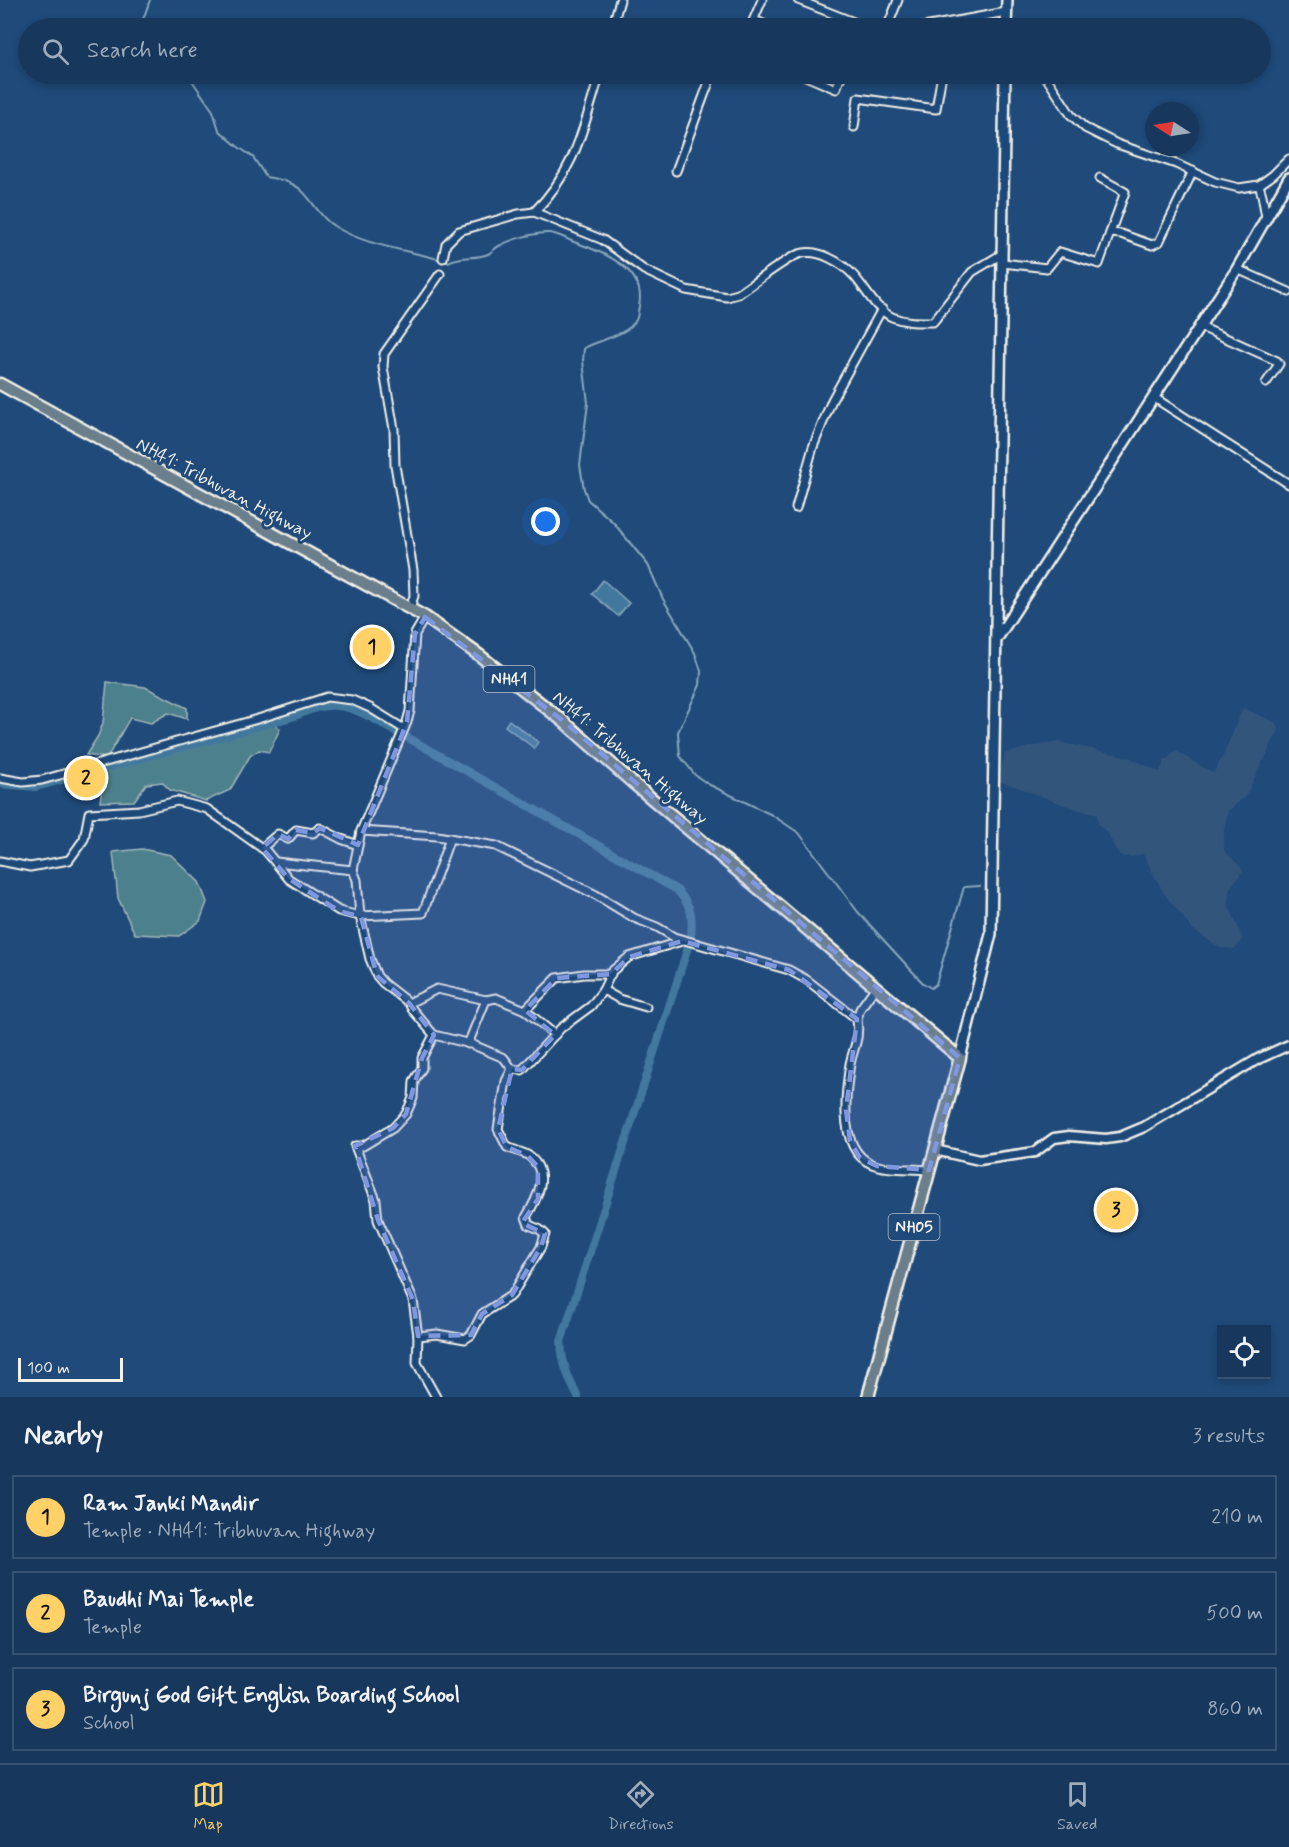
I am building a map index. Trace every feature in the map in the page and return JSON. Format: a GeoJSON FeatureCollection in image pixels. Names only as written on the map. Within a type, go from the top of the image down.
{"type":"FeatureCollection","features":[{"type":"Feature","properties":{"kind":"highway","name":"NH41: Tribhuvan Highway"},"geometry":{"type":"LineString","coordinates":[[0,384],[425,617],[479,655],[562,720],[960,1058]]}},
{"type":"Feature","properties":{"kind":"highway","name":"NH05"},"geometry":{"type":"LineString","coordinates":[[868,1397],[960,1058]]}},
{"type":"Feature","properties":{"kind":"main road","name":"NH05"},"geometry":{"type":"LineString","coordinates":[[960,1058],[991,934],[1005,84]]}},
{"type":"Feature","properties":{"kind":"main road"},"geometry":{"type":"LineString","coordinates":[[995,640],[1236,269],[1289,178]]}},
{"type":"Feature","properties":{"kind":"street"},"geometry":{"type":"LineString","coordinates":[[615,18],[620,0]]}},
{"type":"Feature","properties":{"kind":"street"},"geometry":{"type":"LineString","coordinates":[[755,18],[762,0]]}},
{"type":"Feature","properties":{"kind":"street"},"geometry":{"type":"LineString","coordinates":[[798,0],[844,18]]}},
{"type":"Feature","properties":{"kind":"street"},"geometry":{"type":"LineString","coordinates":[[891,18],[898,0]]}},
{"type":"Feature","properties":{"kind":"street"},"geometry":{"type":"LineString","coordinates":[[998,0],[1006,7]]}},
{"type":"Feature","properties":{"kind":"street"},"geometry":{"type":"LineString","coordinates":[[960,18],[1006,7]]}},
{"type":"Feature","properties":{"kind":"street"},"geometry":{"type":"LineString","coordinates":[[534,212],[552,194],[568,169],[597,84]]}},
{"type":"Feature","properties":{"kind":"street"},"geometry":{"type":"LineString","coordinates":[[676,171],[708,84]]}},
{"type":"Feature","properties":{"kind":"street"},"geometry":{"type":"LineString","coordinates":[[826,84],[836,88],[838,84]]}},
{"type":"Feature","properties":{"kind":"street"},"geometry":{"type":"LineString","coordinates":[[854,127],[858,98],[936,109],[940,84]]}},
{"type":"Feature","properties":{"kind":"street"},"geometry":{"type":"LineString","coordinates":[[1051,84],[1071,115],[1085,128],[1117,144],[1176,164],[1215,182],[1239,188],[1258,185],[1273,175],[1289,159]]}},
{"type":"Feature","properties":{"kind":"street"},"geometry":{"type":"LineString","coordinates":[[1110,233],[1121,234],[1152,245],[1159,242],[1193,171]]}},
{"type":"Feature","properties":{"kind":"street"},"geometry":{"type":"LineString","coordinates":[[443,258],[446,244],[459,231],[518,214],[534,212],[603,240],[644,270],[672,284],[686,290],[727,297],[738,294],[797,254],[812,251],[829,258],[854,276],[872,302],[891,317],[911,322],[933,322],[972,273],[1002,258],[1047,268],[1060,252],[1099,264],[1125,192],[1100,178]]}},
{"type":"Feature","properties":{"kind":"street"},"geometry":{"type":"LineString","coordinates":[[1258,185],[1263,195],[1266,217]]}},
{"type":"Feature","properties":{"kind":"street"},"geometry":{"type":"LineString","coordinates":[[1236,269],[1289,292]]}},
{"type":"Feature","properties":{"kind":"street"},"geometry":{"type":"LineString","coordinates":[[411,608],[414,596],[413,570],[395,465],[394,429],[383,367],[384,354],[440,274]]}},
{"type":"Feature","properties":{"kind":"street"},"geometry":{"type":"LineString","coordinates":[[796,508],[813,447],[832,400],[882,309]]}},
{"type":"Feature","properties":{"kind":"street"},"geometry":{"type":"LineString","coordinates":[[1199,326],[1277,361],[1279,364],[1266,383]]}},
{"type":"Feature","properties":{"kind":"street"},"geometry":{"type":"LineString","coordinates":[[1154,397],[1289,484]]}},
{"type":"Feature","properties":{"kind":"street"},"geometry":{"type":"LineString","coordinates":[[425,617],[416,634],[410,711],[361,831],[353,870],[357,880],[360,916],[370,959],[377,976],[409,1003],[434,1035],[468,1044],[504,1058],[512,1069],[522,1070],[561,1028],[591,1006],[611,974],[629,957],[682,941]]}},
{"type":"Feature","properties":{"kind":"street"},"geometry":{"type":"LineString","coordinates":[[0,778],[23,782],[42,780],[327,697],[351,700],[370,708],[404,729]]}},
{"type":"Feature","properties":{"kind":"street"},"geometry":{"type":"LineString","coordinates":[[0,861],[30,867],[69,860],[84,839],[89,813],[139,810],[177,801],[207,809],[262,848],[289,879],[339,911],[360,916],[423,913],[450,838]]}},
{"type":"Feature","properties":{"kind":"street"},"geometry":{"type":"LineString","coordinates":[[262,848],[278,834],[288,839],[296,830],[313,833],[320,828],[341,840],[358,845]]}},
{"type":"Feature","properties":{"kind":"street"},"geometry":{"type":"LineString","coordinates":[[361,831],[414,834],[496,846],[682,941],[789,970],[807,980],[857,1019]]}},
{"type":"Feature","properties":{"kind":"street"},"geometry":{"type":"LineString","coordinates":[[276,862],[353,870]]}},
{"type":"Feature","properties":{"kind":"street"},"geometry":{"type":"LineString","coordinates":[[525,1010],[557,978],[584,974],[611,974]]}},
{"type":"Feature","properties":{"kind":"street"},"geometry":{"type":"LineString","coordinates":[[875,988],[860,1009],[857,1019],[859,1034],[851,1061],[847,1089],[850,1142],[860,1158],[877,1166],[929,1170]]}},
{"type":"Feature","properties":{"kind":"street"},"geometry":{"type":"LineString","coordinates":[[409,1003],[437,989],[486,999],[496,998],[525,1010],[555,1035]]}},
{"type":"Feature","properties":{"kind":"street"},"geometry":{"type":"LineString","coordinates":[[603,990],[619,999],[646,1007]]}},
{"type":"Feature","properties":{"kind":"street"},"geometry":{"type":"LineString","coordinates":[[468,1044],[486,999]]}},
{"type":"Feature","properties":{"kind":"street"},"geometry":{"type":"LineString","coordinates":[[434,1035],[422,1058],[422,1068],[414,1081],[413,1098],[406,1114],[393,1128],[363,1146],[355,1146],[376,1200],[378,1220],[413,1300],[418,1336],[417,1363],[436,1397]]}},
{"type":"Feature","properties":{"kind":"street"},"geometry":{"type":"LineString","coordinates":[[935,1150],[979,1160],[1035,1152],[1054,1138],[1120,1137],[1144,1127],[1258,1059],[1289,1045]]}},
{"type":"Feature","properties":{"kind":"street"},"geometry":{"type":"LineString","coordinates":[[418,1336],[437,1334],[465,1339],[471,1335],[482,1314],[512,1295],[541,1247],[545,1234],[529,1226],[526,1217],[537,1199],[541,1182],[538,1167],[528,1156],[507,1147],[498,1129],[506,1081],[512,1069]]}},
{"type":"Feature","properties":{"kind":"highlighted area"},"geometry":{"type":"Polygon","coordinates":[[[425,617],[562,720],[960,1058],[929,1170],[877,1166],[860,1158],[850,1141],[846,1110],[857,1019],[789,970],[682,941],[629,957],[611,974],[557,978],[525,1010],[555,1035],[522,1070],[512,1069],[498,1129],[507,1147],[528,1156],[538,1167],[538,1199],[522,1223],[545,1234],[541,1247],[512,1295],[482,1314],[471,1335],[418,1336],[413,1300],[378,1220],[355,1146],[393,1128],[406,1114],[422,1058],[434,1035],[409,1003],[377,976],[361,917],[339,911],[289,879],[262,848],[278,834],[288,839],[296,830],[313,833],[320,828],[358,845],[407,722],[415,634],[425,617]]]}},
{"type":"Feature","properties":{"kind":"shaded area"},"geometry":{"type":"Polygon","coordinates":[[[603,580],[629,603],[618,616],[592,594],[603,580]]]}},
{"type":"Feature","properties":{"kind":"shaded area"},"geometry":{"type":"Polygon","coordinates":[[[1243,708],[1275,722],[1279,730],[1245,797],[1228,811],[1224,830],[1224,850],[1243,870],[1229,890],[1229,906],[1243,939],[1235,949],[1220,948],[1192,929],[1163,892],[1143,854],[1131,857],[1119,856],[1108,834],[1099,825],[1096,813],[1078,810],[1000,781],[1005,753],[1059,742],[1129,757],[1160,772],[1164,762],[1176,751],[1213,773],[1222,758],[1243,708]]]}},
{"type":"Feature","properties":{"kind":"shaded area"},"geometry":{"type":"Polygon","coordinates":[[[509,720],[538,742],[534,748],[505,726],[509,720]]]}},
{"type":"Feature","properties":{"kind":"green space"},"geometry":{"type":"Polygon","coordinates":[[[107,682],[145,687],[187,708],[187,719],[168,713],[151,723],[130,718],[107,758],[86,755],[103,723],[107,682]]]}},
{"type":"Feature","properties":{"kind":"green space"},"geometry":{"type":"Polygon","coordinates":[[[270,721],[280,729],[269,752],[259,750],[250,756],[230,790],[206,801],[170,790],[162,782],[146,784],[134,801],[100,802],[101,794],[93,770],[270,721]]]}},
{"type":"Feature","properties":{"kind":"green space"},"geometry":{"type":"Polygon","coordinates":[[[142,849],[171,855],[199,882],[207,902],[200,921],[179,936],[135,934],[118,898],[113,852],[142,849]]]}},
{"type":"Feature","properties":{"kind":"waterway"},"geometry":{"type":"LineString","coordinates":[[144,18],[150,0]]}},
{"type":"Feature","properties":{"kind":"waterway"},"geometry":{"type":"LineString","coordinates":[[194,84],[213,111],[219,130],[253,157],[266,177],[296,186],[305,193],[329,222],[347,233],[361,239],[448,262],[488,254],[499,246],[523,237],[551,233],[598,251],[630,272],[640,293],[636,320],[627,330],[584,348],[583,361],[588,403],[580,465],[588,500],[613,522],[648,565],[663,599],[695,653],[701,671],[700,685],[678,732],[680,756],[695,775],[708,784],[772,815],[799,833],[858,912],[923,983],[931,988],[936,984],[964,887],[980,886]]}},
{"type":"Feature","properties":{"kind":"waterway"},"geometry":{"type":"LineString","coordinates":[[0,784],[36,787],[328,706],[349,708],[398,733]]}},
{"type":"Feature","properties":{"kind":"waterway"},"geometry":{"type":"LineString","coordinates":[[403,735],[677,890],[686,901],[690,912],[691,936]]}},
{"type":"Feature","properties":{"kind":"waterway"},"geometry":{"type":"LineString","coordinates":[[578,1397],[566,1370],[561,1342],[689,944]]}},
{"type":"Feature","properties":{"kind":"place","name":"Ram Janki Mandir"},"geometry":{"type":"Point","coordinates":[372,647]}},
{"type":"Feature","properties":{"kind":"place","name":"Baudhi Mai Temple"},"geometry":{"type":"Point","coordinates":[86,778]}},
{"type":"Feature","properties":{"kind":"place","name":"Birgunj God Gift English Boarding School"},"geometry":{"type":"Point","coordinates":[1116,1210]}}]}
